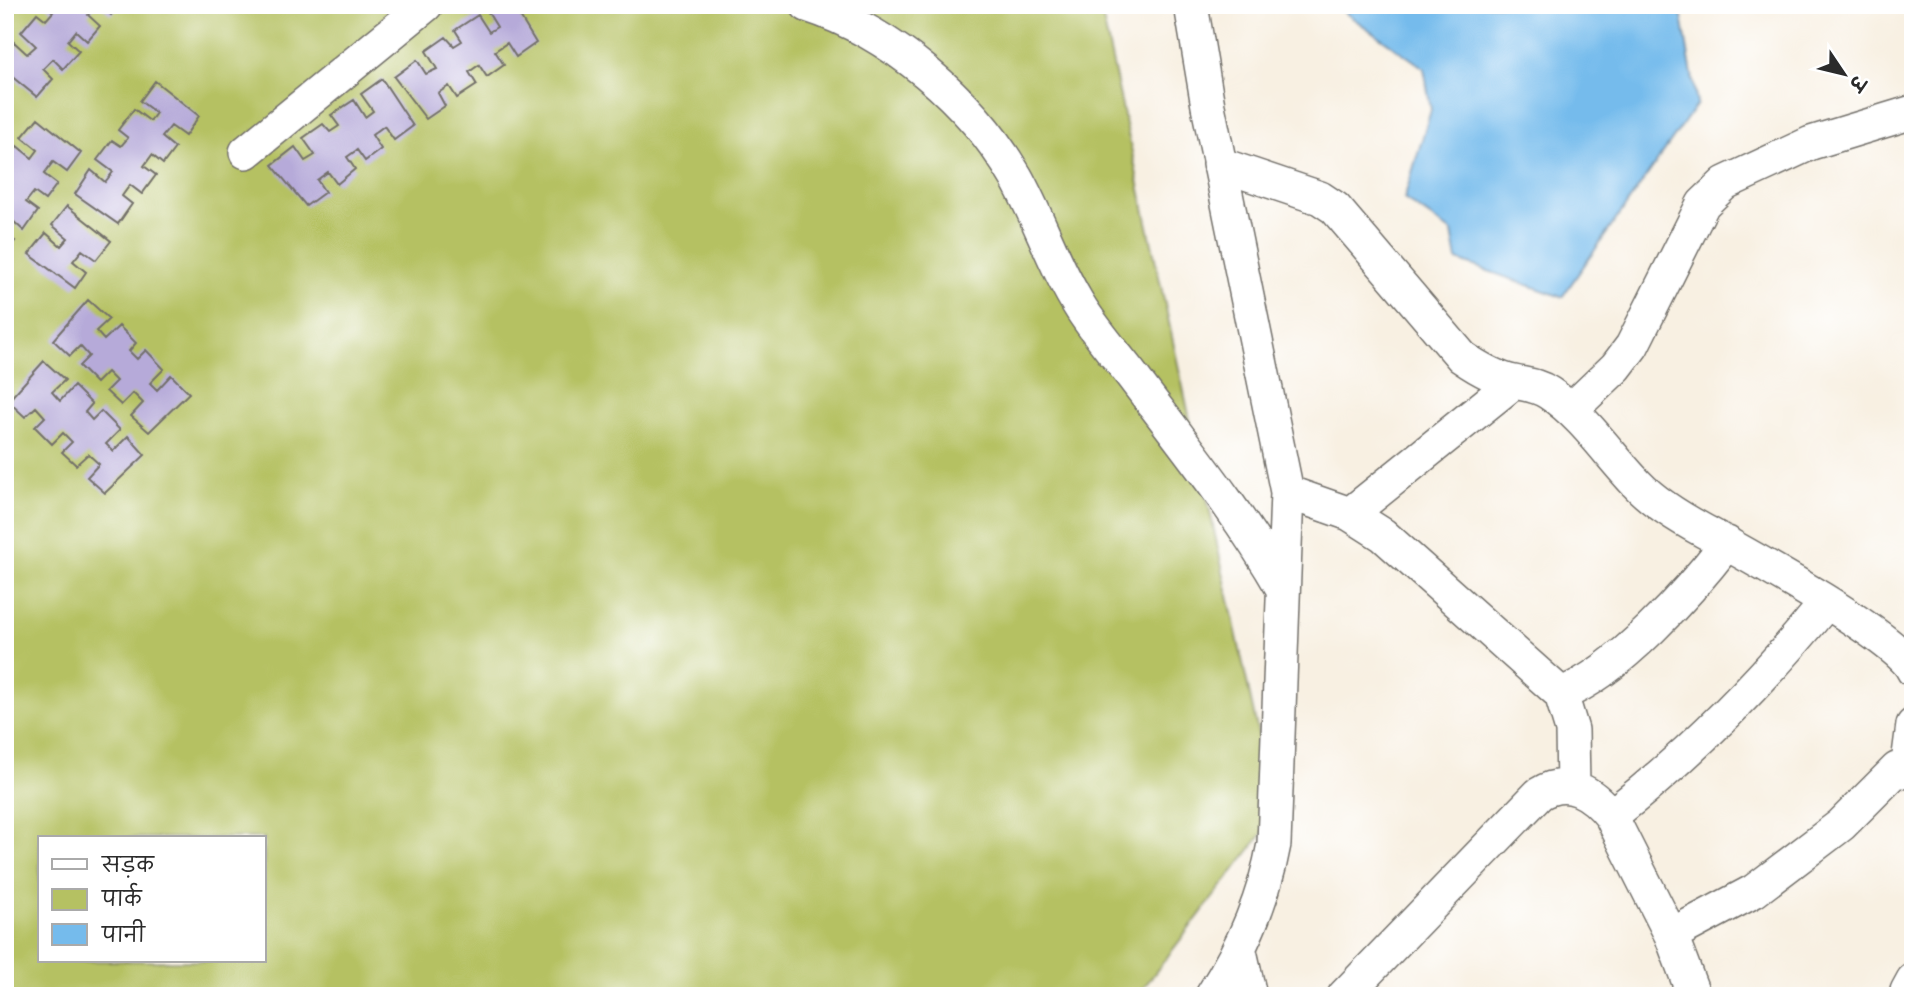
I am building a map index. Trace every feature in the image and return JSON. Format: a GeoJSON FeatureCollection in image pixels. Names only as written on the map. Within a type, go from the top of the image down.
{"type":"FeatureCollection","features":[{"type":"Feature","properties":{"kind":"street"},"geometry":{"type":"LineString","coordinates":[[246,152],[426,5]]}},
{"type":"Feature","properties":{"kind":"street"},"geometry":{"type":"LineString","coordinates":[[807,5],[829,12],[866,31],[907,59],[949,93],[993,141],[1017,179],[1058,269],[1082,310],[1255,539],[1283,589]]}},
{"type":"Feature","properties":{"kind":"street"},"geometry":{"type":"LineString","coordinates":[[1191,5],[1219,164],[1287,492],[1274,844],[1269,873],[1240,951],[1212,996]]}},
{"type":"Feature","properties":{"kind":"street"},"geometry":{"type":"LineString","coordinates":[[1572,410],[1616,367],[1632,346],[1703,204],[1726,183],[1811,143],[1913,112]]}},
{"type":"Feature","properties":{"kind":"street"},"geometry":{"type":"LineString","coordinates":[[1219,164],[1320,198],[1335,208],[1462,357],[1481,370],[1514,382],[1530,383],[1572,410],[1639,487],[1700,529],[1826,603],[1895,650],[1913,670]]}},
{"type":"Feature","properties":{"kind":"street"},"geometry":{"type":"LineString","coordinates":[[1350,514],[1514,382]]}},
{"type":"Feature","properties":{"kind":"street"},"geometry":{"type":"LineString","coordinates":[[1287,492],[1350,514],[1404,552],[1561,694],[1572,730],[1573,787]]}},
{"type":"Feature","properties":{"kind":"street"},"geometry":{"type":"LineString","coordinates":[[1561,694],[1580,687],[1596,675],[1674,606],[1727,543]]}},
{"type":"Feature","properties":{"kind":"street"},"geometry":{"type":"LineString","coordinates":[[1611,816],[1665,774],[1718,725],[1752,691],[1826,603]]}},
{"type":"Feature","properties":{"kind":"street"},"geometry":{"type":"LineString","coordinates":[[1671,935],[1754,891],[1841,825],[1886,777],[1897,769],[1910,772],[1913,725]]}},
{"type":"Feature","properties":{"kind":"street"},"geometry":{"type":"LineString","coordinates":[[1344,996],[1539,794],[1558,785],[1573,787],[1599,801],[1611,816],[1671,935],[1694,996]]}},
{"type":"Feature","properties":{"kind":"street"},"geometry":{"type":"LineString","coordinates":[[1240,951],[1250,996]]}},
{"type":"Feature","properties":{"kind":"green space"},"geometry":{"type":"Polygon","coordinates":[[[5,5],[1100,5],[1276,816],[1137,996],[5,996],[5,5]]]}},
{"type":"Feature","properties":{"kind":"water"},"geometry":{"type":"Polygon","coordinates":[[[1334,5],[1680,5],[1697,104],[1562,297],[1457,260],[1452,232],[1404,199],[1431,110],[1424,68],[1334,5]]]}},
{"type":"Feature","properties":{"kind":"building"},"geometry":{"type":"Polygon","coordinates":[[[46,5],[96,5],[88,15],[100,26],[87,41],[76,31],[68,41],[79,51],[63,69],[53,59],[43,69],[53,79],[37,97],[5,71],[5,53],[14,42],[27,54],[36,46],[21,32],[37,13],[46,20],[53,12],[46,5]]]}},
{"type":"Feature","properties":{"kind":"building"},"geometry":{"type":"Polygon","coordinates":[[[100,5],[119,5],[111,15],[100,5]]]}},
{"type":"Feature","properties":{"kind":"building"},"geometry":{"type":"Polygon","coordinates":[[[493,5],[513,5],[536,43],[516,57],[507,43],[495,51],[504,65],[487,77],[479,65],[469,72],[477,85],[457,98],[449,86],[438,93],[445,106],[426,119],[394,77],[417,60],[426,74],[437,69],[426,51],[446,37],[454,46],[462,41],[455,30],[478,15],[489,32],[497,27],[486,9],[493,5]]]}},
{"type":"Feature","properties":{"kind":"building"},"geometry":{"type":"Polygon","coordinates":[[[382,79],[413,126],[394,140],[384,126],[372,135],[381,149],[365,161],[357,150],[347,157],[355,169],[337,184],[328,172],[317,180],[325,192],[306,206],[272,165],[295,147],[305,161],[315,155],[303,138],[323,124],[330,132],[339,126],[331,115],[354,100],[365,117],[373,111],[361,94],[382,79]]]}},
{"type":"Feature","properties":{"kind":"building"},"geometry":{"type":"Polygon","coordinates":[[[155,81],[199,116],[185,136],[171,126],[162,137],[175,148],[163,164],[152,155],[144,166],[156,175],[142,194],[130,185],[122,196],[132,204],[118,224],[75,194],[91,170],[105,182],[113,172],[97,160],[112,140],[121,146],[128,138],[118,130],[134,109],[150,121],[156,113],[140,101],[155,81]]]}},
{"type":"Feature","properties":{"kind":"building"},"geometry":{"type":"Polygon","coordinates":[[[38,118],[81,153],[67,172],[53,162],[44,174],[57,184],[45,200],[34,192],[26,202],[38,211],[24,231],[13,221],[5,230],[5,180],[10,174],[5,171],[5,160],[17,146],[32,158],[38,150],[22,137],[38,118]]]}},
{"type":"Feature","properties":{"kind":"building"},"geometry":{"type":"Polygon","coordinates":[[[67,206],[111,241],[96,260],[82,250],[73,261],[86,272],[75,288],[29,254],[46,233],[61,246],[68,238],[52,225],[67,206]]]}},
{"type":"Feature","properties":{"kind":"building"},"geometry":{"type":"Polygon","coordinates":[[[5,234],[15,241],[5,254],[5,234]]]}},
{"type":"Feature","properties":{"kind":"building"},"geometry":{"type":"Polygon","coordinates":[[[88,300],[109,319],[96,331],[104,340],[119,326],[136,343],[129,351],[137,359],[146,350],[164,369],[150,383],[157,390],[171,375],[189,393],[149,432],[131,416],[143,403],[133,393],[121,405],[106,391],[116,381],[107,372],[96,383],[79,366],[89,356],[80,346],[70,356],[53,340],[88,300]]]}},
{"type":"Feature","properties":{"kind":"building"},"geometry":{"type":"Polygon","coordinates":[[[44,361],[65,380],[52,392],[60,401],[74,386],[92,404],[85,412],[92,420],[101,411],[120,430],[106,444],[113,451],[128,436],[145,455],[105,493],[87,477],[99,464],[88,454],[76,465],[62,452],[72,442],[63,433],[52,444],[35,427],[45,417],[36,407],[25,417],[8,401],[44,361]]]}}]}
